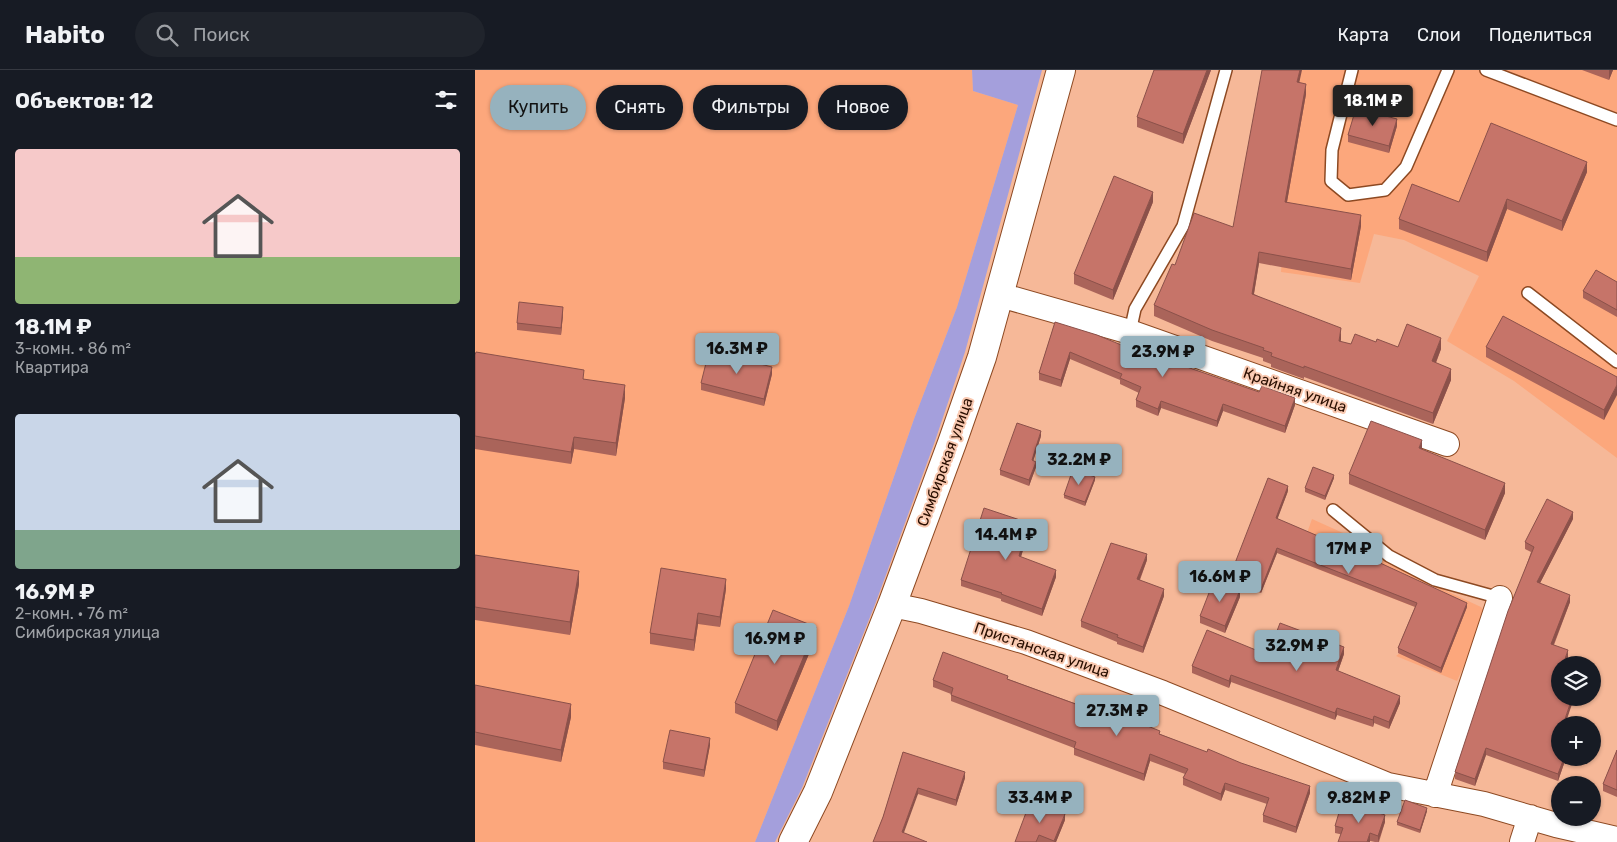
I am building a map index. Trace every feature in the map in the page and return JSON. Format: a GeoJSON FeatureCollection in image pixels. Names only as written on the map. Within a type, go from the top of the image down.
{"type":"FeatureCollection","features":[{"type":"Feature","properties":{"kind":"main road","name":"Симбирская улица"},"geometry":{"type":"LineString","coordinates":[[793,842],[819,792],[892,605],[952,443],[982,356],[1000,295],[1061,70]]}},
{"type":"Feature","properties":{"kind":"street","name":"Крайняя улица"},"geometry":{"type":"LineString","coordinates":[[1000,295],[1130,332],[1447,444]]}},
{"type":"Feature","properties":{"kind":"street"},"geometry":{"type":"LineString","coordinates":[[1435,795],[1500,598]]}},
{"type":"Feature","properties":{"kind":"street","name":"Пристанская улица"},"geometry":{"type":"LineString","coordinates":[[892,605],[1026,642],[1163,693],[1387,785],[1484,804],[1617,839]]}},
{"type":"Feature","properties":{"kind":"street"},"geometry":{"type":"LineString","coordinates":[[1522,842],[1530,817]]}},
{"type":"Feature","properties":{"kind":"lane"},"geometry":{"type":"LineString","coordinates":[[1130,332],[1135,309],[1183,226],[1226,70]]}},
{"type":"Feature","properties":{"kind":"lane"},"geometry":{"type":"LineString","coordinates":[[1352,70],[1331,158],[1331,181],[1348,195],[1385,190],[1406,167],[1448,70]]}},
{"type":"Feature","properties":{"kind":"lane"},"geometry":{"type":"LineString","coordinates":[[1486,70],[1617,120]]}},
{"type":"Feature","properties":{"kind":"lane"},"geometry":{"type":"LineString","coordinates":[[1528,293],[1617,362]]}},
{"type":"Feature","properties":{"kind":"lane"},"geometry":{"type":"LineString","coordinates":[[1333,510],[1389,556],[1435,580],[1500,598]]}},
{"type":"Feature","properties":{"kind":"shaded area"},"geometry":{"type":"Polygon","coordinates":[[[475,70],[972,70],[973,91],[1018,105],[957,307],[914,419],[849,606],[755,842],[475,842],[475,70]]]}},
{"type":"Feature","properties":{"kind":"shaded area"},"geometry":{"type":"Polygon","coordinates":[[[972,70],[1042,70],[965,352],[934,444],[876,602],[802,788],[775,842],[755,842],[849,606],[914,419],[957,307],[1018,105],[973,91],[972,70]]]}},
{"type":"Feature","properties":{"kind":"shaded area"},"geometry":{"type":"Polygon","coordinates":[[[1264,70],[1617,70],[1617,458],[1514,381],[1447,341],[1479,276],[1404,240],[1374,234],[1360,283],[1281,272],[1285,222],[1264,70]]]}},
{"type":"Feature","properties":{"kind":"shaded area"},"geometry":{"type":"Polygon","coordinates":[[[1312,519],[1372,546],[1386,563],[1481,607],[1487,614],[1457,681],[1396,656],[1443,618],[1297,561],[1312,519]]]}},
{"type":"Feature","properties":{"kind":"building"},"geometry":{"type":"Polygon","coordinates":[[[1154,70],[1207,70],[1183,134],[1137,117],[1154,70]]]}},
{"type":"Feature","properties":{"kind":"building"},"geometry":{"type":"Polygon","coordinates":[[[1262,70],[1300,70],[1297,82],[1306,84],[1285,202],[1361,215],[1351,269],[1259,252],[1252,294],[1341,328],[1339,341],[1351,344],[1355,334],[1376,342],[1377,339],[1398,347],[1407,324],[1441,338],[1432,361],[1451,369],[1433,413],[1304,366],[1304,368],[1271,356],[1272,353],[1263,350],[1264,348],[1212,330],[1154,305],[1172,264],[1175,265],[1194,213],[1233,227],[1262,70]]]}},
{"type":"Feature","properties":{"kind":"building"},"geometry":{"type":"Polygon","coordinates":[[[1356,108],[1397,119],[1389,146],[1348,135],[1356,108]]]}},
{"type":"Feature","properties":{"kind":"building"},"geometry":{"type":"Polygon","coordinates":[[[1491,123],[1587,162],[1562,221],[1507,199],[1487,252],[1399,219],[1412,184],[1459,202],[1491,123]]]}},
{"type":"Feature","properties":{"kind":"building"},"geometry":{"type":"Polygon","coordinates":[[[1114,176],[1153,192],[1113,290],[1074,274],[1114,176]]]}},
{"type":"Feature","properties":{"kind":"building"},"geometry":{"type":"Polygon","coordinates":[[[1596,270],[1617,282],[1617,310],[1583,291],[1596,270]]]}},
{"type":"Feature","properties":{"kind":"building"},"geometry":{"type":"Polygon","coordinates":[[[519,302],[563,307],[561,328],[517,323],[519,302]]]}},
{"type":"Feature","properties":{"kind":"building"},"geometry":{"type":"Polygon","coordinates":[[[1503,316],[1617,377],[1617,385],[1604,410],[1486,347],[1503,316]]]}},
{"type":"Feature","properties":{"kind":"building"},"geometry":{"type":"Polygon","coordinates":[[[1055,322],[1097,335],[1153,358],[1155,353],[1181,363],[1181,365],[1259,392],[1262,386],[1295,398],[1285,426],[1223,404],[1217,421],[1161,401],[1158,409],[1136,400],[1141,387],[1120,378],[1122,374],[1070,352],[1061,380],[1039,373],[1055,322]]]}},
{"type":"Feature","properties":{"kind":"building"},"geometry":{"type":"Polygon","coordinates":[[[709,351],[772,367],[764,399],[701,383],[709,351]]]}},
{"type":"Feature","properties":{"kind":"building"},"geometry":{"type":"Polygon","coordinates":[[[476,352],[584,370],[583,379],[625,385],[616,443],[574,437],[571,452],[475,436],[476,352]]]}},
{"type":"Feature","properties":{"kind":"building"},"geometry":{"type":"Polygon","coordinates":[[[1371,421],[1422,440],[1419,448],[1505,483],[1485,530],[1349,474],[1371,421]]]}},
{"type":"Feature","properties":{"kind":"building"},"geometry":{"type":"Polygon","coordinates":[[[1017,423],[1041,431],[1032,460],[1036,462],[1029,480],[1000,470],[1017,423]]]}},
{"type":"Feature","properties":{"kind":"building"},"geometry":{"type":"Polygon","coordinates":[[[1313,467],[1334,475],[1325,496],[1305,488],[1313,467]]]}},
{"type":"Feature","properties":{"kind":"building"},"geometry":{"type":"Polygon","coordinates":[[[1073,469],[1095,477],[1085,502],[1064,495],[1073,469]]]}},
{"type":"Feature","properties":{"kind":"building"},"geometry":{"type":"Polygon","coordinates":[[[1268,478],[1288,486],[1276,518],[1346,548],[1349,540],[1369,548],[1365,556],[1467,603],[1441,668],[1398,648],[1417,603],[1277,548],[1261,589],[1230,576],[1268,478]]]}},
{"type":"Feature","properties":{"kind":"building"},"geometry":{"type":"Polygon","coordinates":[[[1547,499],[1573,512],[1537,582],[1570,595],[1551,644],[1568,650],[1566,656],[1551,656],[1551,706],[1569,706],[1566,716],[1551,716],[1551,766],[1561,766],[1558,774],[1486,748],[1475,779],[1455,772],[1508,611],[1534,547],[1525,542],[1547,499]]]}},
{"type":"Feature","properties":{"kind":"building"},"geometry":{"type":"Polygon","coordinates":[[[984,508],[1029,523],[1019,556],[1056,570],[1042,609],[1002,593],[961,580],[984,508]]]}},
{"type":"Feature","properties":{"kind":"building"},"geometry":{"type":"Polygon","coordinates":[[[1111,543],[1147,554],[1137,579],[1164,589],[1143,647],[1081,621],[1111,543]]]}},
{"type":"Feature","properties":{"kind":"building"},"geometry":{"type":"Polygon","coordinates":[[[475,555],[579,571],[570,622],[475,607],[475,555]]]}},
{"type":"Feature","properties":{"kind":"building"},"geometry":{"type":"Polygon","coordinates":[[[661,568],[726,579],[720,617],[698,613],[694,640],[650,633],[661,568]]]}},
{"type":"Feature","properties":{"kind":"building"},"geometry":{"type":"Polygon","coordinates":[[[1214,580],[1240,590],[1225,626],[1200,616],[1214,580]]]}},
{"type":"Feature","properties":{"kind":"building"},"geometry":{"type":"Polygon","coordinates":[[[773,610],[816,627],[777,721],[735,703],[773,610]]]}},
{"type":"Feature","properties":{"kind":"building"},"geometry":{"type":"Polygon","coordinates":[[[1280,623],[1344,647],[1336,670],[1400,696],[1389,722],[1374,716],[1373,720],[1337,708],[1335,713],[1231,675],[1229,681],[1192,666],[1207,630],[1268,655],[1280,623]]]}},
{"type":"Feature","properties":{"kind":"building"},"geometry":{"type":"Polygon","coordinates":[[[943,652],[1008,676],[1007,679],[1092,710],[1093,707],[1134,723],[1135,721],[1160,731],[1159,734],[1207,752],[1208,749],[1241,763],[1310,786],[1296,827],[1263,815],[1269,798],[1225,783],[1221,794],[1183,778],[1188,769],[1150,754],[1144,774],[1074,748],[1076,742],[951,695],[953,688],[933,680],[943,652]]]}},
{"type":"Feature","properties":{"kind":"building"},"geometry":{"type":"Polygon","coordinates":[[[475,685],[571,704],[561,750],[475,732],[475,685]]]}},
{"type":"Feature","properties":{"kind":"building"},"geometry":{"type":"Polygon","coordinates":[[[670,730],[710,738],[704,770],[663,762],[670,730]]]}},
{"type":"Feature","properties":{"kind":"building"},"geometry":{"type":"Polygon","coordinates":[[[1617,750],[1617,790],[1603,784],[1617,750]]]}},
{"type":"Feature","properties":{"kind":"building"},"geometry":{"type":"Polygon","coordinates":[[[903,752],[965,772],[956,800],[918,788],[902,832],[927,842],[873,842],[883,817],[903,752]]]}},
{"type":"Feature","properties":{"kind":"building"},"geometry":{"type":"Polygon","coordinates":[[[1405,800],[1427,808],[1420,830],[1397,822],[1405,800]]]}},
{"type":"Feature","properties":{"kind":"building"},"geometry":{"type":"Polygon","coordinates":[[[1030,802],[1065,814],[1054,841],[1039,835],[1036,842],[1015,842],[1030,802]]]}},
{"type":"Feature","properties":{"kind":"building"},"geometry":{"type":"Polygon","coordinates":[[[1354,805],[1385,815],[1378,836],[1370,833],[1367,842],[1338,842],[1343,828],[1335,826],[1341,806],[1353,810],[1354,805]]]}}]}
